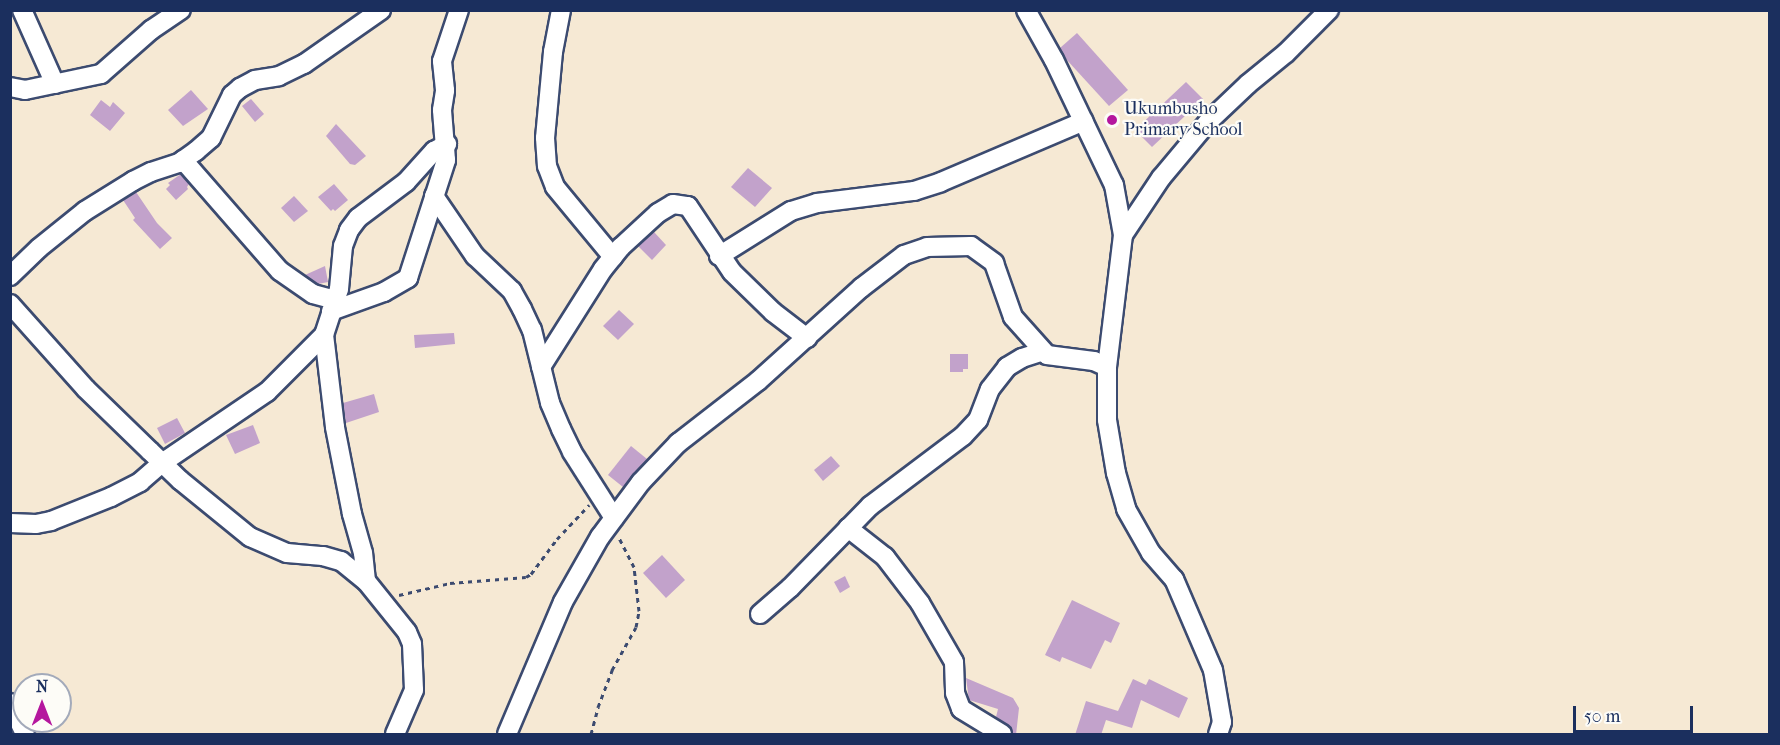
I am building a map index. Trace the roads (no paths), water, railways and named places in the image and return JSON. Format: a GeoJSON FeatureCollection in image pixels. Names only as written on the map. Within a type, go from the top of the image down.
{"type":"FeatureCollection","features":[{"type":"Feature","properties":{"kind":"street"},"geometry":{"type":"LineString","coordinates":[[22,10],[55,84]]}},
{"type":"Feature","properties":{"kind":"street"},"geometry":{"type":"LineString","coordinates":[[10,87],[25,90],[100,74],[151,30],[182,10]]}},
{"type":"Feature","properties":{"kind":"street"},"geometry":{"type":"LineString","coordinates":[[10,276],[54,234],[85,211],[151,172],[183,160],[211,138],[232,95],[240,88],[255,80],[279,76],[304,64],[381,10]]}},
{"type":"Feature","properties":{"kind":"street"},"geometry":{"type":"LineString","coordinates":[[183,160],[280,272],[313,294],[333,306],[384,292],[408,278],[445,168],[447,144],[442,110],[445,90],[442,61],[459,10]]}},
{"type":"Feature","properties":{"kind":"street"},"geometry":{"type":"LineString","coordinates":[[561,10],[553,52],[545,138],[547,166],[555,187],[613,257]]}},
{"type":"Feature","properties":{"kind":"street"},"geometry":{"type":"LineString","coordinates":[[1026,10],[1054,60],[1114,185],[1123,235],[1107,367],[1107,420],[1116,472],[1126,508],[1151,553],[1174,579],[1213,670],[1222,722],[1218,735]]}},
{"type":"Feature","properties":{"kind":"street"},"geometry":{"type":"LineString","coordinates":[[1123,235],[1161,178],[1208,122],[1248,84],[1286,53],[1329,10]]}},
{"type":"Feature","properties":{"kind":"street"},"geometry":{"type":"LineString","coordinates":[[719,256],[791,211],[817,203],[914,191],[941,183],[1084,121]]}},
{"type":"Feature","properties":{"kind":"street"},"geometry":{"type":"LineString","coordinates":[[366,581],[363,553],[352,514],[335,427],[324,335],[339,289],[343,246],[358,218],[406,182],[434,152],[447,144]]}},
{"type":"Feature","properties":{"kind":"street"},"geometry":{"type":"LineString","coordinates":[[434,196],[475,256],[512,291],[532,330],[550,403],[561,429],[612,521]]}},
{"type":"Feature","properties":{"kind":"street"},"geometry":{"type":"LineString","coordinates":[[541,367],[613,257],[664,208],[679,204],[691,209],[719,256],[753,293],[807,338]]}},
{"type":"Feature","properties":{"kind":"street"},"geometry":{"type":"LineString","coordinates":[[507,735],[563,602],[612,521],[641,482],[678,443],[751,387],[861,288],[904,255],[927,247],[971,246],[994,263],[1012,317],[1047,355],[1094,361],[1107,367]]}},
{"type":"Feature","properties":{"kind":"street"},"geometry":{"type":"LineString","coordinates":[[10,304],[86,388],[162,463],[250,537],[287,553],[323,556],[341,561],[366,581],[380,602],[407,632],[412,644],[414,690],[395,735]]}},
{"type":"Feature","properties":{"kind":"street"},"geometry":{"type":"LineString","coordinates":[[10,524],[36,524],[51,521],[111,497],[140,482],[162,463],[267,392],[324,335]]}},
{"type":"Feature","properties":{"kind":"street"},"geometry":{"type":"LineString","coordinates":[[760,614],[790,588],[848,528],[894,486],[963,436],[978,420],[990,389],[1007,367],[1022,358],[1043,351]]}},
{"type":"Feature","properties":{"kind":"street"},"geometry":{"type":"LineString","coordinates":[[848,528],[885,557],[920,603],[954,662],[955,693],[961,709],[1002,735]]}},
{"type":"Feature","properties":{"kind":"street"},"geometry":{"type":"LineString","coordinates":[[10,703],[26,735]]}},
{"type":"Feature","properties":{"kind":"place","name":"Ukumbusho Primary School"},"geometry":{"type":"Point","coordinates":[1112,120]}}]}
